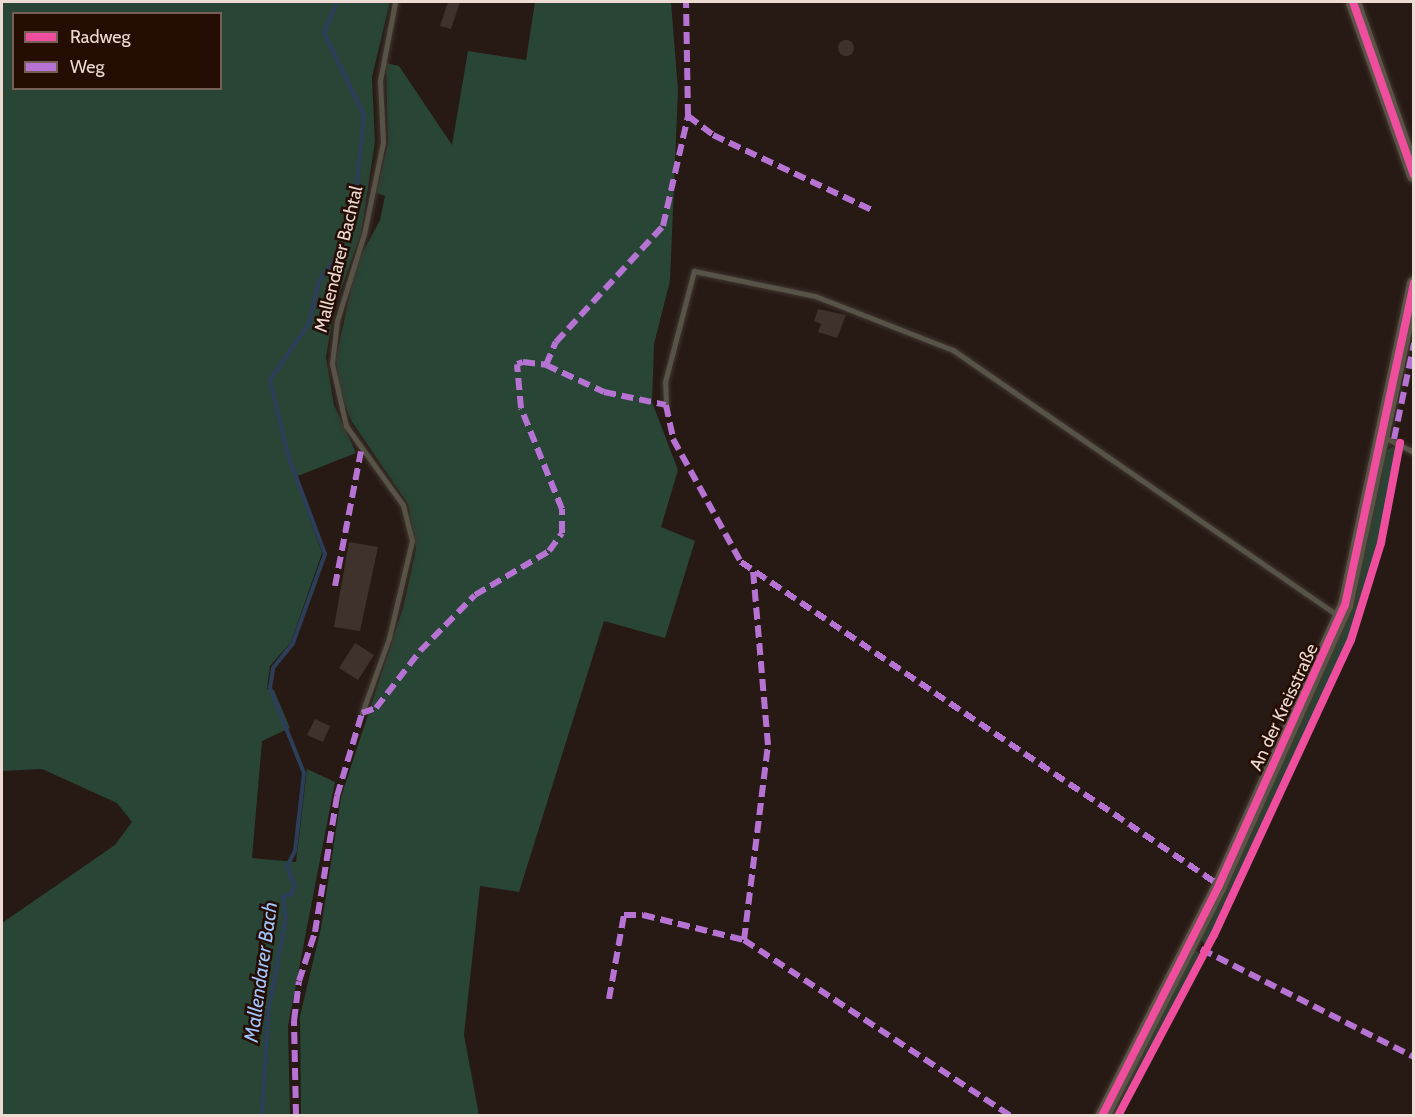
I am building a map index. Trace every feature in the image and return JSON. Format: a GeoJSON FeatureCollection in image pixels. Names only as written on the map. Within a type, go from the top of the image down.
{"type":"FeatureCollection","features":[{"type":"Feature","properties":{"kind":"street"},"geometry":{"type":"LineString","coordinates":[[1353,2],[1413,175]]}},
{"type":"Feature","properties":{"kind":"street","name":"An der Kreisstraße"},"geometry":{"type":"LineString","coordinates":[[1102,1116],[1190,944],[1341,617],[1360,550],[1413,283]]}},
{"type":"Feature","properties":{"kind":"lane","name":"Mallendarer Bachtal"},"geometry":{"type":"LineString","coordinates":[[362,714],[389,638],[412,541],[403,505],[346,426],[332,364],[337,321],[364,234],[383,142],[380,81],[395,2]]}},
{"type":"Feature","properties":{"kind":"lane"},"geometry":{"type":"LineString","coordinates":[[666,405],[665,382],[694,271],[814,296],[953,350],[1341,617]]}},
{"type":"Feature","properties":{"kind":"lane"},"geometry":{"type":"LineString","coordinates":[[1382,436],[1413,452]]}},
{"type":"Feature","properties":{"kind":"green space"},"geometry":{"type":"Polygon","coordinates":[[[2,2],[390,2],[372,77],[375,142],[361,234],[335,306],[326,357],[334,405],[356,453],[295,477],[322,553],[291,642],[270,666],[267,689],[274,690],[290,728],[262,741],[252,858],[296,862],[307,769],[335,782],[288,1026],[290,1115],[2,1115],[2,923],[115,845],[132,822],[117,803],[42,769],[2,771],[2,2]]]}},
{"type":"Feature","properties":{"kind":"green space"},"geometry":{"type":"Polygon","coordinates":[[[535,2],[671,2],[678,90],[670,281],[654,344],[652,402],[678,470],[661,527],[695,541],[665,638],[604,621],[519,892],[480,886],[464,1035],[479,1115],[301,1116],[300,1016],[321,928],[341,797],[403,608],[416,549],[408,504],[352,422],[339,391],[336,359],[356,265],[380,220],[385,196],[376,193],[388,143],[386,63],[399,66],[452,145],[468,51],[526,60],[535,2]]]}},
{"type":"Feature","properties":{"kind":"green space"},"geometry":{"type":"Polygon","coordinates":[[[1394,446],[1398,447],[1378,545],[1348,641],[1206,946],[1199,937],[1354,596],[1386,451],[1394,446]]]}},
{"type":"Feature","properties":{"kind":"green space"},"geometry":{"type":"Polygon","coordinates":[[[1192,949],[1200,953],[1116,1115],[1106,1116],[1192,949]]]}},
{"type":"Feature","properties":{"kind":"building"},"geometry":{"type":"Polygon","coordinates":[[[448,2],[460,2],[451,29],[440,26],[448,2]]]}},
{"type":"Feature","properties":{"kind":"building"},"geometry":{"type":"Polygon","coordinates":[[[843,40],[849,40],[854,48],[852,54],[843,56],[838,51],[838,45],[843,40]]]}},
{"type":"Feature","properties":{"kind":"building"},"geometry":{"type":"Polygon","coordinates":[[[818,309],[846,315],[837,338],[818,332],[821,324],[814,321],[818,309]]]}},
{"type":"Feature","properties":{"kind":"building"},"geometry":{"type":"Polygon","coordinates":[[[349,542],[378,547],[360,631],[334,627],[349,542]]]}},
{"type":"Feature","properties":{"kind":"building"},"geometry":{"type":"Polygon","coordinates":[[[355,643],[374,655],[358,680],[339,668],[355,643]]]}},
{"type":"Feature","properties":{"kind":"building"},"geometry":{"type":"Polygon","coordinates":[[[315,719],[330,726],[323,742],[307,735],[315,719]]]}},
{"type":"Feature","properties":{"kind":"waterway","name":"Mallendarer Bach"},"geometry":{"type":"LineString","coordinates":[[262,1116],[268,1014],[286,917],[283,897],[292,894],[294,885],[287,866],[295,851],[304,773],[270,688],[273,668],[293,643],[325,554],[288,455],[270,380],[309,323],[319,281],[337,257],[349,224],[357,182],[364,115],[324,33],[337,2]]}},
{"type":"Feature","properties":{"kind":"marked path"},"geometry":{"type":"LineString","coordinates":[[546,365],[556,342],[663,226],[688,116],[686,2]]}},
{"type":"Feature","properties":{"kind":"marked path"},"geometry":{"type":"LineString","coordinates":[[688,116],[713,135],[874,211]]}},
{"type":"Feature","properties":{"kind":"marked path"},"geometry":{"type":"LineString","coordinates":[[1394,439],[1414,343]]}},
{"type":"Feature","properties":{"kind":"marked path"},"geometry":{"type":"LineString","coordinates":[[296,1116],[294,1021],[299,981],[315,932],[337,796],[362,713],[376,708],[420,651],[475,595],[549,551],[562,533],[562,509],[521,408],[517,364],[523,362],[546,365],[604,392],[666,405],[673,439],[741,562],[1219,885]]}},
{"type":"Feature","properties":{"kind":"marked path"},"geometry":{"type":"LineString","coordinates":[[335,586],[361,451]]}},
{"type":"Feature","properties":{"kind":"marked path"},"geometry":{"type":"LineString","coordinates":[[744,940],[768,745],[753,570]]}},
{"type":"Feature","properties":{"kind":"marked path"},"geometry":{"type":"LineString","coordinates":[[609,999],[624,915],[643,915],[744,940],[1011,1116]]}},
{"type":"Feature","properties":{"kind":"marked path"},"geometry":{"type":"LineString","coordinates":[[1201,949],[1414,1057]]}},
{"type":"Feature","properties":{"kind":"cycle path"},"geometry":{"type":"LineString","coordinates":[[1353,2],[1414,175]]}},
{"type":"Feature","properties":{"kind":"cycle path"},"geometry":{"type":"LineString","coordinates":[[1102,1116],[1219,885],[1345,605],[1414,283]]}},
{"type":"Feature","properties":{"kind":"cycle path"},"geometry":{"type":"LineString","coordinates":[[1118,1116],[1214,935],[1351,640],[1381,543],[1400,443]]}}]}
